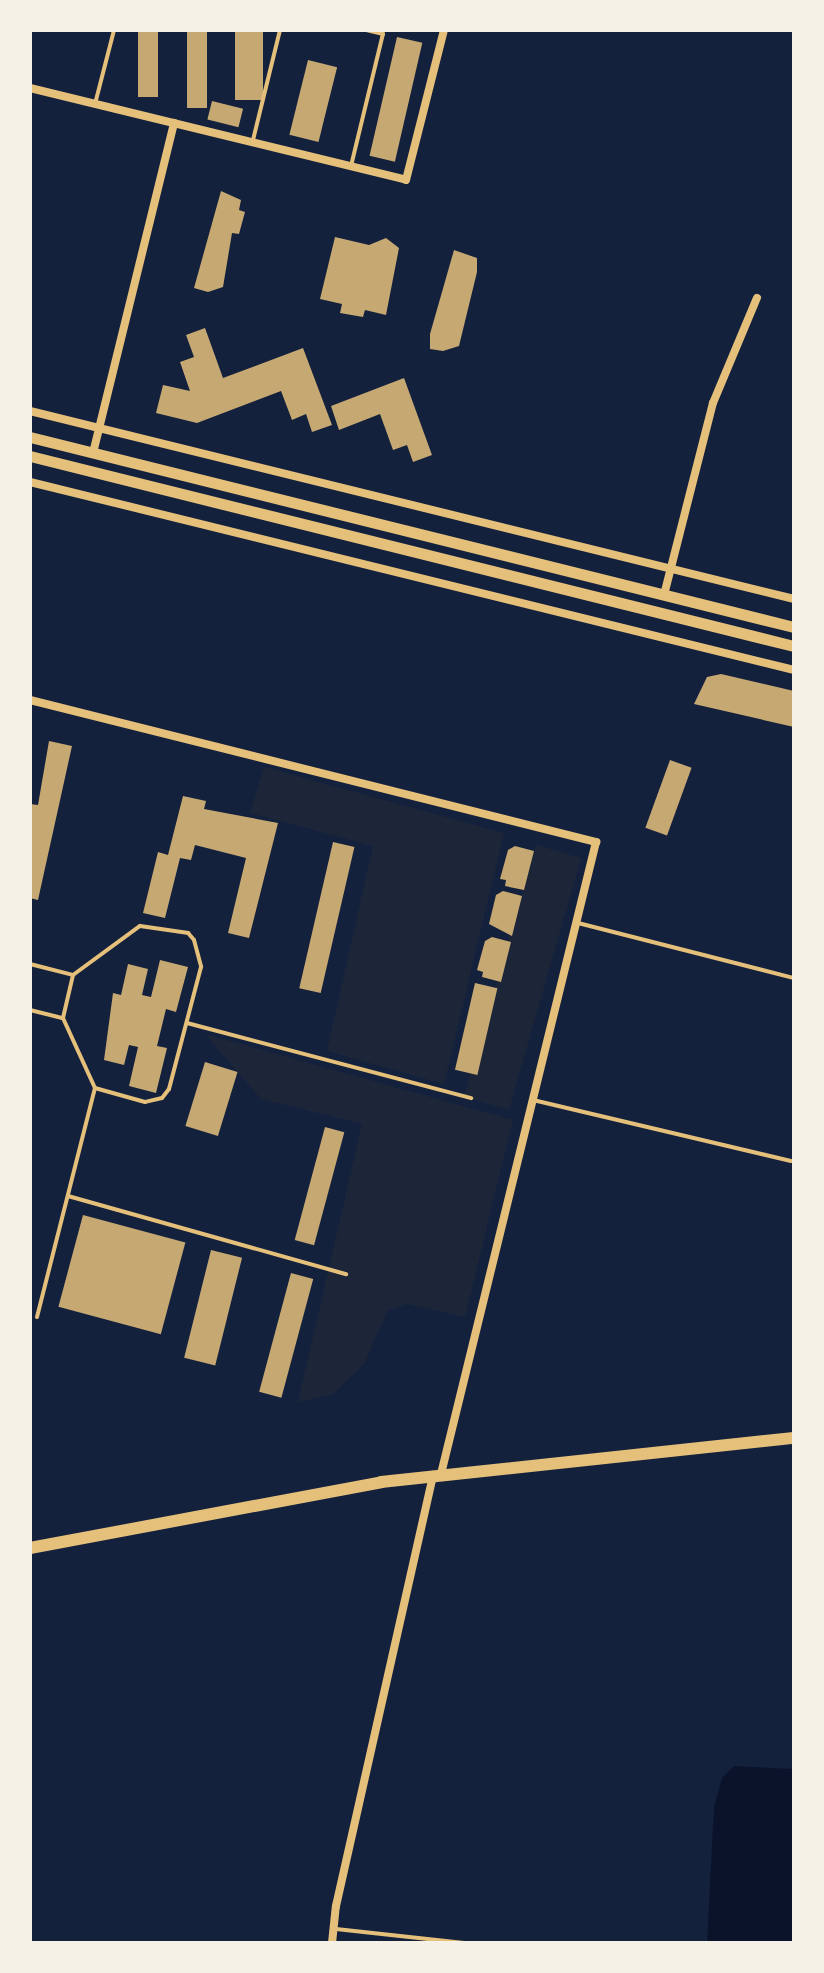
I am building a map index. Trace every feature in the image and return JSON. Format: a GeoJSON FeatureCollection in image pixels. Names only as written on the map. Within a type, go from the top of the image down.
{"type":"FeatureCollection","features":[{"type":"Feature","properties":{"kind":"highway"},"geometry":{"type":"LineString","coordinates":[[30,1548],[292,1497],[437,1474],[794,1438]]}},
{"type":"Feature","properties":{"kind":"main road"},"geometry":{"type":"LineString","coordinates":[[30,437],[794,627]]}},
{"type":"Feature","properties":{"kind":"main road"},"geometry":{"type":"LineString","coordinates":[[30,456],[794,646]]}},
{"type":"Feature","properties":{"kind":"street"},"geometry":{"type":"LineString","coordinates":[[30,88],[406,180],[444,30]]}},
{"type":"Feature","properties":{"kind":"street"},"geometry":{"type":"LineString","coordinates":[[93,453],[174,123]]}},
{"type":"Feature","properties":{"kind":"street"},"geometry":{"type":"LineString","coordinates":[[664,595],[713,403],[757,298]]}},
{"type":"Feature","properties":{"kind":"street"},"geometry":{"type":"LineString","coordinates":[[30,411],[794,599]]}},
{"type":"Feature","properties":{"kind":"street"},"geometry":{"type":"LineString","coordinates":[[30,482],[794,670]]}},
{"type":"Feature","properties":{"kind":"street"},"geometry":{"type":"LineString","coordinates":[[30,700],[596,842],[437,1474],[332,1943]]}},
{"type":"Feature","properties":{"kind":"lane"},"geometry":{"type":"LineString","coordinates":[[95,104],[114,30]]}},
{"type":"Feature","properties":{"kind":"lane"},"geometry":{"type":"LineString","coordinates":[[252,142],[280,30]]}},
{"type":"Feature","properties":{"kind":"lane"},"geometry":{"type":"LineString","coordinates":[[351,166],[383,34],[366,30]]}},
{"type":"Feature","properties":{"kind":"lane"},"geometry":{"type":"LineString","coordinates":[[576,923],[794,978]]}},
{"type":"Feature","properties":{"kind":"lane"},"geometry":{"type":"LineString","coordinates":[[37,1317],[95,1088],[63,1018],[73,975],[140,926],[188,933],[199,949],[201,967],[169,1089],[162,1098],[145,1102],[95,1088]]}},
{"type":"Feature","properties":{"kind":"lane"},"geometry":{"type":"LineString","coordinates":[[30,964],[73,975]]}},
{"type":"Feature","properties":{"kind":"lane"},"geometry":{"type":"LineString","coordinates":[[30,1010],[63,1018]]}},
{"type":"Feature","properties":{"kind":"lane"},"geometry":{"type":"LineString","coordinates":[[186,1023],[471,1098]]}},
{"type":"Feature","properties":{"kind":"lane"},"geometry":{"type":"LineString","coordinates":[[533,1100],[791,1161]]}},
{"type":"Feature","properties":{"kind":"lane"},"geometry":{"type":"LineString","coordinates":[[68,1196],[346,1274]]}},
{"type":"Feature","properties":{"kind":"lane"},"geometry":{"type":"LineString","coordinates":[[333,1929],[464,1943]]}},
{"type":"Feature","properties":{"kind":"shaded area"},"geometry":{"type":"Polygon","coordinates":[[[264,767],[504,833],[444,1084],[327,1051],[373,846],[250,813],[264,767]]]}},
{"type":"Feature","properties":{"kind":"shaded area"},"geometry":{"type":"Polygon","coordinates":[[[536,845],[581,858],[509,1110],[464,1097],[536,845]]]}},
{"type":"Feature","properties":{"kind":"shaded area"},"geometry":{"type":"Polygon","coordinates":[[[205,1034],[513,1120],[465,1317],[407,1304],[388,1310],[364,1364],[332,1395],[298,1402],[362,1124],[261,1099],[205,1034]]]}},
{"type":"Feature","properties":{"kind":"shaded area"},"geometry":{"type":"Polygon","coordinates":[[[734,1766],[794,1769],[794,1943],[707,1943],[714,1807],[722,1778],[734,1766]]]}},
{"type":"Feature","properties":{"kind":"building"},"geometry":{"type":"Polygon","coordinates":[[[138,30],[158,30],[158,97],[138,97],[138,30]]]}},
{"type":"Feature","properties":{"kind":"building"},"geometry":{"type":"Polygon","coordinates":[[[187,30],[207,30],[207,108],[187,108],[187,30]]]}},
{"type":"Feature","properties":{"kind":"building"},"geometry":{"type":"Polygon","coordinates":[[[235,30],[263,30],[263,100],[235,100],[235,30]]]}},
{"type":"Feature","properties":{"kind":"building"},"geometry":{"type":"Polygon","coordinates":[[[397,37],[422,43],[395,162],[370,156],[397,37]]]}},
{"type":"Feature","properties":{"kind":"building"},"geometry":{"type":"Polygon","coordinates":[[[308,60],[337,67],[318,142],[289,135],[308,60]]]}},
{"type":"Feature","properties":{"kind":"building"},"geometry":{"type":"Polygon","coordinates":[[[212,101],[243,109],[238,127],[207,119],[212,101]]]}},
{"type":"Feature","properties":{"kind":"building"},"geometry":{"type":"Polygon","coordinates":[[[221,191],[241,200],[239,210],[245,212],[239,234],[232,233],[223,287],[208,292],[194,288],[221,191]]]}},
{"type":"Feature","properties":{"kind":"building"},"geometry":{"type":"Polygon","coordinates":[[[335,237],[369,245],[386,238],[399,248],[386,315],[365,310],[363,317],[340,313],[342,304],[320,299],[335,237]]]}},
{"type":"Feature","properties":{"kind":"building"},"geometry":{"type":"Polygon","coordinates":[[[454,250],[477,258],[477,272],[459,346],[443,351],[430,349],[430,334],[454,250]]]}},
{"type":"Feature","properties":{"kind":"building"},"geometry":{"type":"Polygon","coordinates":[[[205,328],[223,378],[303,348],[332,425],[312,432],[306,414],[292,420],[281,391],[197,423],[156,413],[163,385],[190,391],[180,362],[194,357],[186,335],[205,328]]]}},
{"type":"Feature","properties":{"kind":"building"},"geometry":{"type":"Polygon","coordinates":[[[404,378],[432,455],[413,462],[407,445],[393,450],[380,414],[339,430],[331,406],[404,378]]]}},
{"type":"Feature","properties":{"kind":"building"},"geometry":{"type":"Polygon","coordinates":[[[721,674],[794,691],[794,727],[694,704],[707,677],[721,674]]]}},
{"type":"Feature","properties":{"kind":"building"},"geometry":{"type":"Polygon","coordinates":[[[49,741],[72,746],[38,900],[30,898],[30,804],[38,805],[49,741]]]}},
{"type":"Feature","properties":{"kind":"building"},"geometry":{"type":"Polygon","coordinates":[[[670,760],[692,768],[667,836],[645,828],[670,760]]]}},
{"type":"Feature","properties":{"kind":"building"},"geometry":{"type":"Polygon","coordinates":[[[183,796],[206,801],[204,809],[278,823],[249,938],[228,933],[246,858],[195,845],[191,860],[180,858],[165,918],[143,913],[158,852],[168,855],[183,796]]]}},
{"type":"Feature","properties":{"kind":"building"},"geometry":{"type":"Polygon","coordinates":[[[333,842],[354,847],[321,993],[299,988],[333,842]]]}},
{"type":"Feature","properties":{"kind":"building"},"geometry":{"type":"Polygon","coordinates":[[[515,846],[534,851],[524,890],[505,886],[506,880],[500,879],[508,850],[515,846]]]}},
{"type":"Feature","properties":{"kind":"building"},"geometry":{"type":"Polygon","coordinates":[[[503,891],[522,896],[512,936],[489,924],[496,895],[503,891]]]}},
{"type":"Feature","properties":{"kind":"building"},"geometry":{"type":"Polygon","coordinates":[[[492,937],[511,942],[501,982],[482,977],[483,972],[477,970],[485,941],[492,937]]]}},
{"type":"Feature","properties":{"kind":"building"},"geometry":{"type":"Polygon","coordinates":[[[160,960],[188,967],[176,1012],[166,1009],[157,1046],[167,1048],[156,1093],[129,1086],[138,1047],[129,1045],[124,1065],[104,1060],[113,993],[121,995],[128,964],[148,969],[142,995],[151,997],[160,960]]]}},
{"type":"Feature","properties":{"kind":"building"},"geometry":{"type":"Polygon","coordinates":[[[475,983],[497,988],[477,1075],[455,1070],[475,983]]]}},
{"type":"Feature","properties":{"kind":"building"},"geometry":{"type":"Polygon","coordinates":[[[205,1062],[238,1072],[218,1136],[185,1126],[205,1062]]]}},
{"type":"Feature","properties":{"kind":"building"},"geometry":{"type":"Polygon","coordinates":[[[325,1127],[344,1132],[314,1245],[295,1240],[325,1127]]]}},
{"type":"Feature","properties":{"kind":"building"},"geometry":{"type":"Polygon","coordinates":[[[83,1215],[185,1242],[161,1334],[58,1307],[83,1215]]]}},
{"type":"Feature","properties":{"kind":"building"},"geometry":{"type":"Polygon","coordinates":[[[211,1250],[242,1258],[215,1365],[184,1358],[211,1250]]]}},
{"type":"Feature","properties":{"kind":"building"},"geometry":{"type":"Polygon","coordinates":[[[291,1273],[313,1279],[281,1398],[259,1392],[291,1273]]]}}]}
